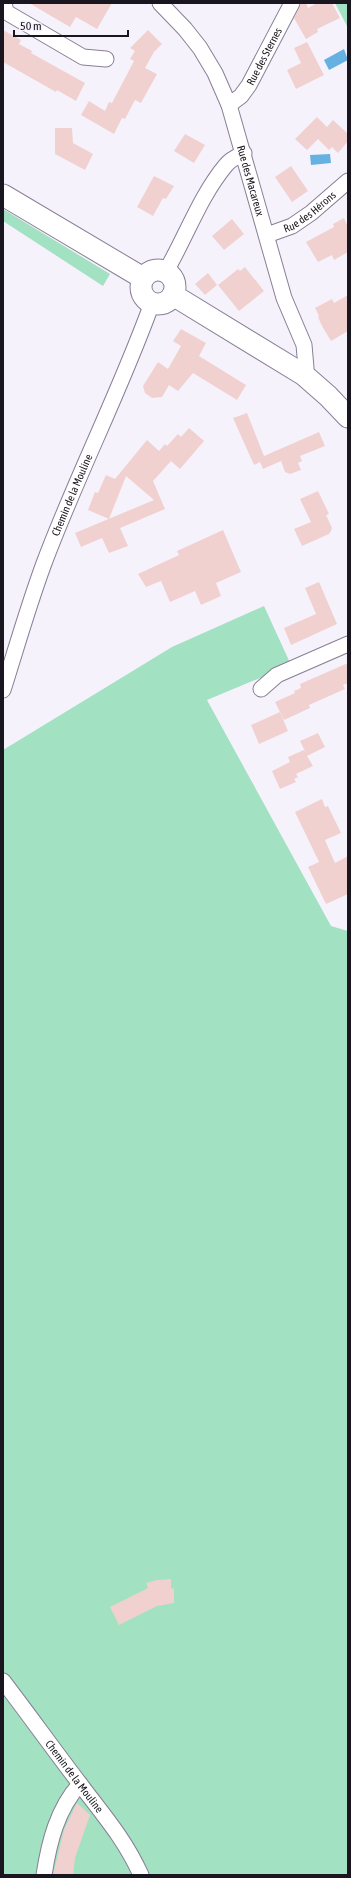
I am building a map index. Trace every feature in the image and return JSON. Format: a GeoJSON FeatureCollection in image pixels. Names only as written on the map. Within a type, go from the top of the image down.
{"type":"FeatureCollection","features":[{"type":"Feature","properties":{"kind":"main road"},"geometry":{"type":"LineString","coordinates":[[3,195],[143,278]]}},
{"type":"Feature","properties":{"kind":"main road"},"geometry":{"type":"LineString","coordinates":[[156,269],[166,271],[174,279],[175,290],[173,295],[164,303],[152,303],[144,297],[141,282],[147,274],[156,269]]}},
{"type":"Feature","properties":{"kind":"main road"},"geometry":{"type":"LineString","coordinates":[[173,295],[304,375],[328,396],[348,417]]}},
{"type":"Feature","properties":{"kind":"street"},"geometry":{"type":"LineString","coordinates":[[4,3],[6,12],[83,57],[106,58]]}},
{"type":"Feature","properties":{"kind":"street","name":"Rue des Macareux"},"geometry":{"type":"LineString","coordinates":[[160,3],[185,29],[200,48],[215,73],[229,105],[244,153],[284,298],[304,345],[306,368],[304,375]]}},
{"type":"Feature","properties":{"kind":"street","name":"Rue des Sternes"},"geometry":{"type":"LineString","coordinates":[[229,105],[241,96],[249,85],[292,3]]}},
{"type":"Feature","properties":{"kind":"street"},"geometry":{"type":"LineString","coordinates":[[166,271],[192,219],[220,174],[227,164],[244,153]]}},
{"type":"Feature","properties":{"kind":"street","name":"Rue des Hérons"},"geometry":{"type":"LineString","coordinates":[[267,235],[292,226],[311,213],[348,181]]}},
{"type":"Feature","properties":{"kind":"street","name":"Chemin de la Mouline"},"geometry":{"type":"LineString","coordinates":[[3,690],[43,566],[97,435],[142,333],[152,303]]}},
{"type":"Feature","properties":{"kind":"street"},"geometry":{"type":"LineString","coordinates":[[262,689],[277,675],[348,644]]}},
{"type":"Feature","properties":{"kind":"street","name":"Chemin de la Mouline"},"geometry":{"type":"LineString","coordinates":[[3,1680],[80,1784],[115,1828],[130,1851],[141,1875]]}},
{"type":"Feature","properties":{"kind":"street"},"geometry":{"type":"LineString","coordinates":[[44,1875],[54,1830],[65,1806],[80,1784]]}},
{"type":"Feature","properties":{"kind":"green space"},"geometry":{"type":"Polygon","coordinates":[[[335,3],[348,3],[348,28],[335,3]]]}},
{"type":"Feature","properties":{"kind":"green space"},"geometry":{"type":"Polygon","coordinates":[[[3,209],[110,274],[103,286],[3,221],[3,209]]]}},
{"type":"Feature","properties":{"kind":"green space"},"geometry":{"type":"Polygon","coordinates":[[[264,606],[291,665],[207,700],[331,926],[348,931],[348,1875],[3,1875],[3,750],[172,647],[264,606]]]}},
{"type":"Feature","properties":{"kind":"water"},"geometry":{"type":"Polygon","coordinates":[[[344,49],[348,60],[329,70],[324,60],[344,49]]]}},
{"type":"Feature","properties":{"kind":"water"},"geometry":{"type":"Polygon","coordinates":[[[330,154],[331,163],[311,165],[310,155],[330,154]]]}},
{"type":"Feature","properties":{"kind":"building"},"geometry":{"type":"Polygon","coordinates":[[[29,3],[112,3],[97,29],[76,17],[70,27],[29,3]]]}},
{"type":"Feature","properties":{"kind":"building"},"geometry":{"type":"Polygon","coordinates":[[[302,3],[306,3],[308,8],[317,3],[332,3],[340,18],[317,29],[318,32],[306,39],[294,18],[302,3]]]}},
{"type":"Feature","properties":{"kind":"building"},"geometry":{"type":"Polygon","coordinates":[[[3,30],[21,40],[19,44],[32,51],[31,53],[85,83],[76,101],[57,90],[56,92],[3,62],[3,30]]]}},
{"type":"Feature","properties":{"kind":"building"},"geometry":{"type":"Polygon","coordinates":[[[148,30],[162,44],[154,52],[145,68],[157,74],[141,103],[135,100],[125,119],[122,118],[114,134],[81,115],[89,101],[105,111],[109,102],[112,103],[134,61],[130,59],[135,51],[130,48],[148,30]]]}},
{"type":"Feature","properties":{"kind":"building"},"geometry":{"type":"Polygon","coordinates":[[[307,42],[324,75],[296,89],[287,70],[301,63],[294,48],[307,42]]]}},
{"type":"Feature","properties":{"kind":"building"},"geometry":{"type":"Polygon","coordinates":[[[317,117],[327,127],[333,120],[348,134],[348,141],[338,153],[332,147],[329,150],[318,139],[307,150],[295,139],[317,117]]]}},
{"type":"Feature","properties":{"kind":"building"},"geometry":{"type":"Polygon","coordinates":[[[55,128],[72,128],[73,143],[93,154],[85,170],[55,154],[55,128]]]}},
{"type":"Feature","properties":{"kind":"building"},"geometry":{"type":"Polygon","coordinates":[[[185,134],[205,145],[194,163],[174,151],[185,134]]]}},
{"type":"Feature","properties":{"kind":"building"},"geometry":{"type":"Polygon","coordinates":[[[291,166],[308,191],[292,202],[275,177],[291,166]]]}},
{"type":"Feature","properties":{"kind":"building"},"geometry":{"type":"Polygon","coordinates":[[[154,176],[174,186],[166,199],[163,198],[153,216],[137,207],[154,176]]]}},
{"type":"Feature","properties":{"kind":"building"},"geometry":{"type":"Polygon","coordinates":[[[344,218],[348,227],[348,252],[334,260],[332,255],[318,262],[306,242],[334,227],[333,224],[344,218]]]}},
{"type":"Feature","properties":{"kind":"building"},"geometry":{"type":"Polygon","coordinates":[[[232,219],[244,234],[224,250],[212,236],[232,219]]]}},
{"type":"Feature","properties":{"kind":"building"},"geometry":{"type":"Polygon","coordinates":[[[245,267],[264,291],[239,311],[218,285],[238,269],[240,271],[245,267]]]}},
{"type":"Feature","properties":{"kind":"building"},"geometry":{"type":"Polygon","coordinates":[[[208,273],[217,285],[205,295],[195,284],[208,273]]]}},
{"type":"Feature","properties":{"kind":"building"},"geometry":{"type":"Polygon","coordinates":[[[348,295],[348,331],[331,341],[322,326],[315,308],[332,299],[334,303],[348,295]]]}},
{"type":"Feature","properties":{"kind":"building"},"geometry":{"type":"Polygon","coordinates":[[[181,329],[206,343],[199,356],[246,385],[237,400],[193,373],[178,391],[169,385],[162,397],[152,398],[145,393],[143,386],[158,362],[168,369],[181,346],[173,341],[181,329]]]}},
{"type":"Feature","properties":{"kind":"building"},"geometry":{"type":"Polygon","coordinates":[[[247,413],[264,456],[319,432],[325,446],[300,456],[302,461],[298,463],[301,470],[290,474],[285,472],[281,461],[263,469],[260,462],[254,465],[233,418],[247,413]]]}},
{"type":"Feature","properties":{"kind":"building"},"geometry":{"type":"Polygon","coordinates":[[[189,428],[204,441],[180,469],[171,461],[153,481],[165,509],[120,528],[128,546],[109,553],[102,538],[81,547],[75,533],[109,519],[88,510],[95,492],[98,493],[106,475],[115,479],[147,440],[159,451],[165,444],[167,446],[178,434],[181,437],[189,428]],[[126,476],[109,519],[154,500],[126,476]]]}},
{"type":"Feature","properties":{"kind":"building"},"geometry":{"type":"Polygon","coordinates":[[[318,491],[329,514],[326,515],[332,528],[329,534],[302,546],[294,529],[311,522],[300,499],[318,491]]]}},
{"type":"Feature","properties":{"kind":"building"},"geometry":{"type":"Polygon","coordinates":[[[223,530],[241,572],[216,583],[221,596],[201,605],[195,591],[170,602],[161,581],[146,587],[138,574],[179,555],[177,551],[223,530]]]}},
{"type":"Feature","properties":{"kind":"building"},"geometry":{"type":"Polygon","coordinates":[[[319,582],[337,624],[291,645],[284,628],[316,614],[305,588],[319,582]]]}},
{"type":"Feature","properties":{"kind":"building"},"geometry":{"type":"Polygon","coordinates":[[[348,663],[348,683],[343,685],[345,689],[309,705],[310,708],[284,720],[275,702],[295,693],[294,691],[301,688],[300,684],[348,663]]]}},
{"type":"Feature","properties":{"kind":"building"},"geometry":{"type":"Polygon","coordinates":[[[280,712],[288,731],[259,744],[251,725],[280,712]]]}},
{"type":"Feature","properties":{"kind":"building"},"geometry":{"type":"Polygon","coordinates":[[[318,733],[325,747],[307,756],[313,766],[296,774],[298,777],[294,779],[296,782],[280,789],[272,771],[290,762],[288,757],[304,750],[306,753],[300,741],[318,733]]]}},
{"type":"Feature","properties":{"kind":"building"},"geometry":{"type":"Polygon","coordinates":[[[322,799],[325,807],[328,806],[341,833],[325,840],[335,863],[348,856],[348,894],[326,904],[308,867],[319,862],[295,812],[322,799]]]}},
{"type":"Feature","properties":{"kind":"building"},"geometry":{"type":"Polygon","coordinates":[[[171,1579],[171,1588],[174,1589],[174,1603],[157,1606],[119,1625],[110,1607],[148,1588],[146,1583],[157,1580],[171,1579]]]}},
{"type":"Feature","properties":{"kind":"building"},"geometry":{"type":"Polygon","coordinates":[[[77,1803],[90,1815],[75,1858],[73,1875],[53,1875],[64,1830],[77,1803]]]}}]}
